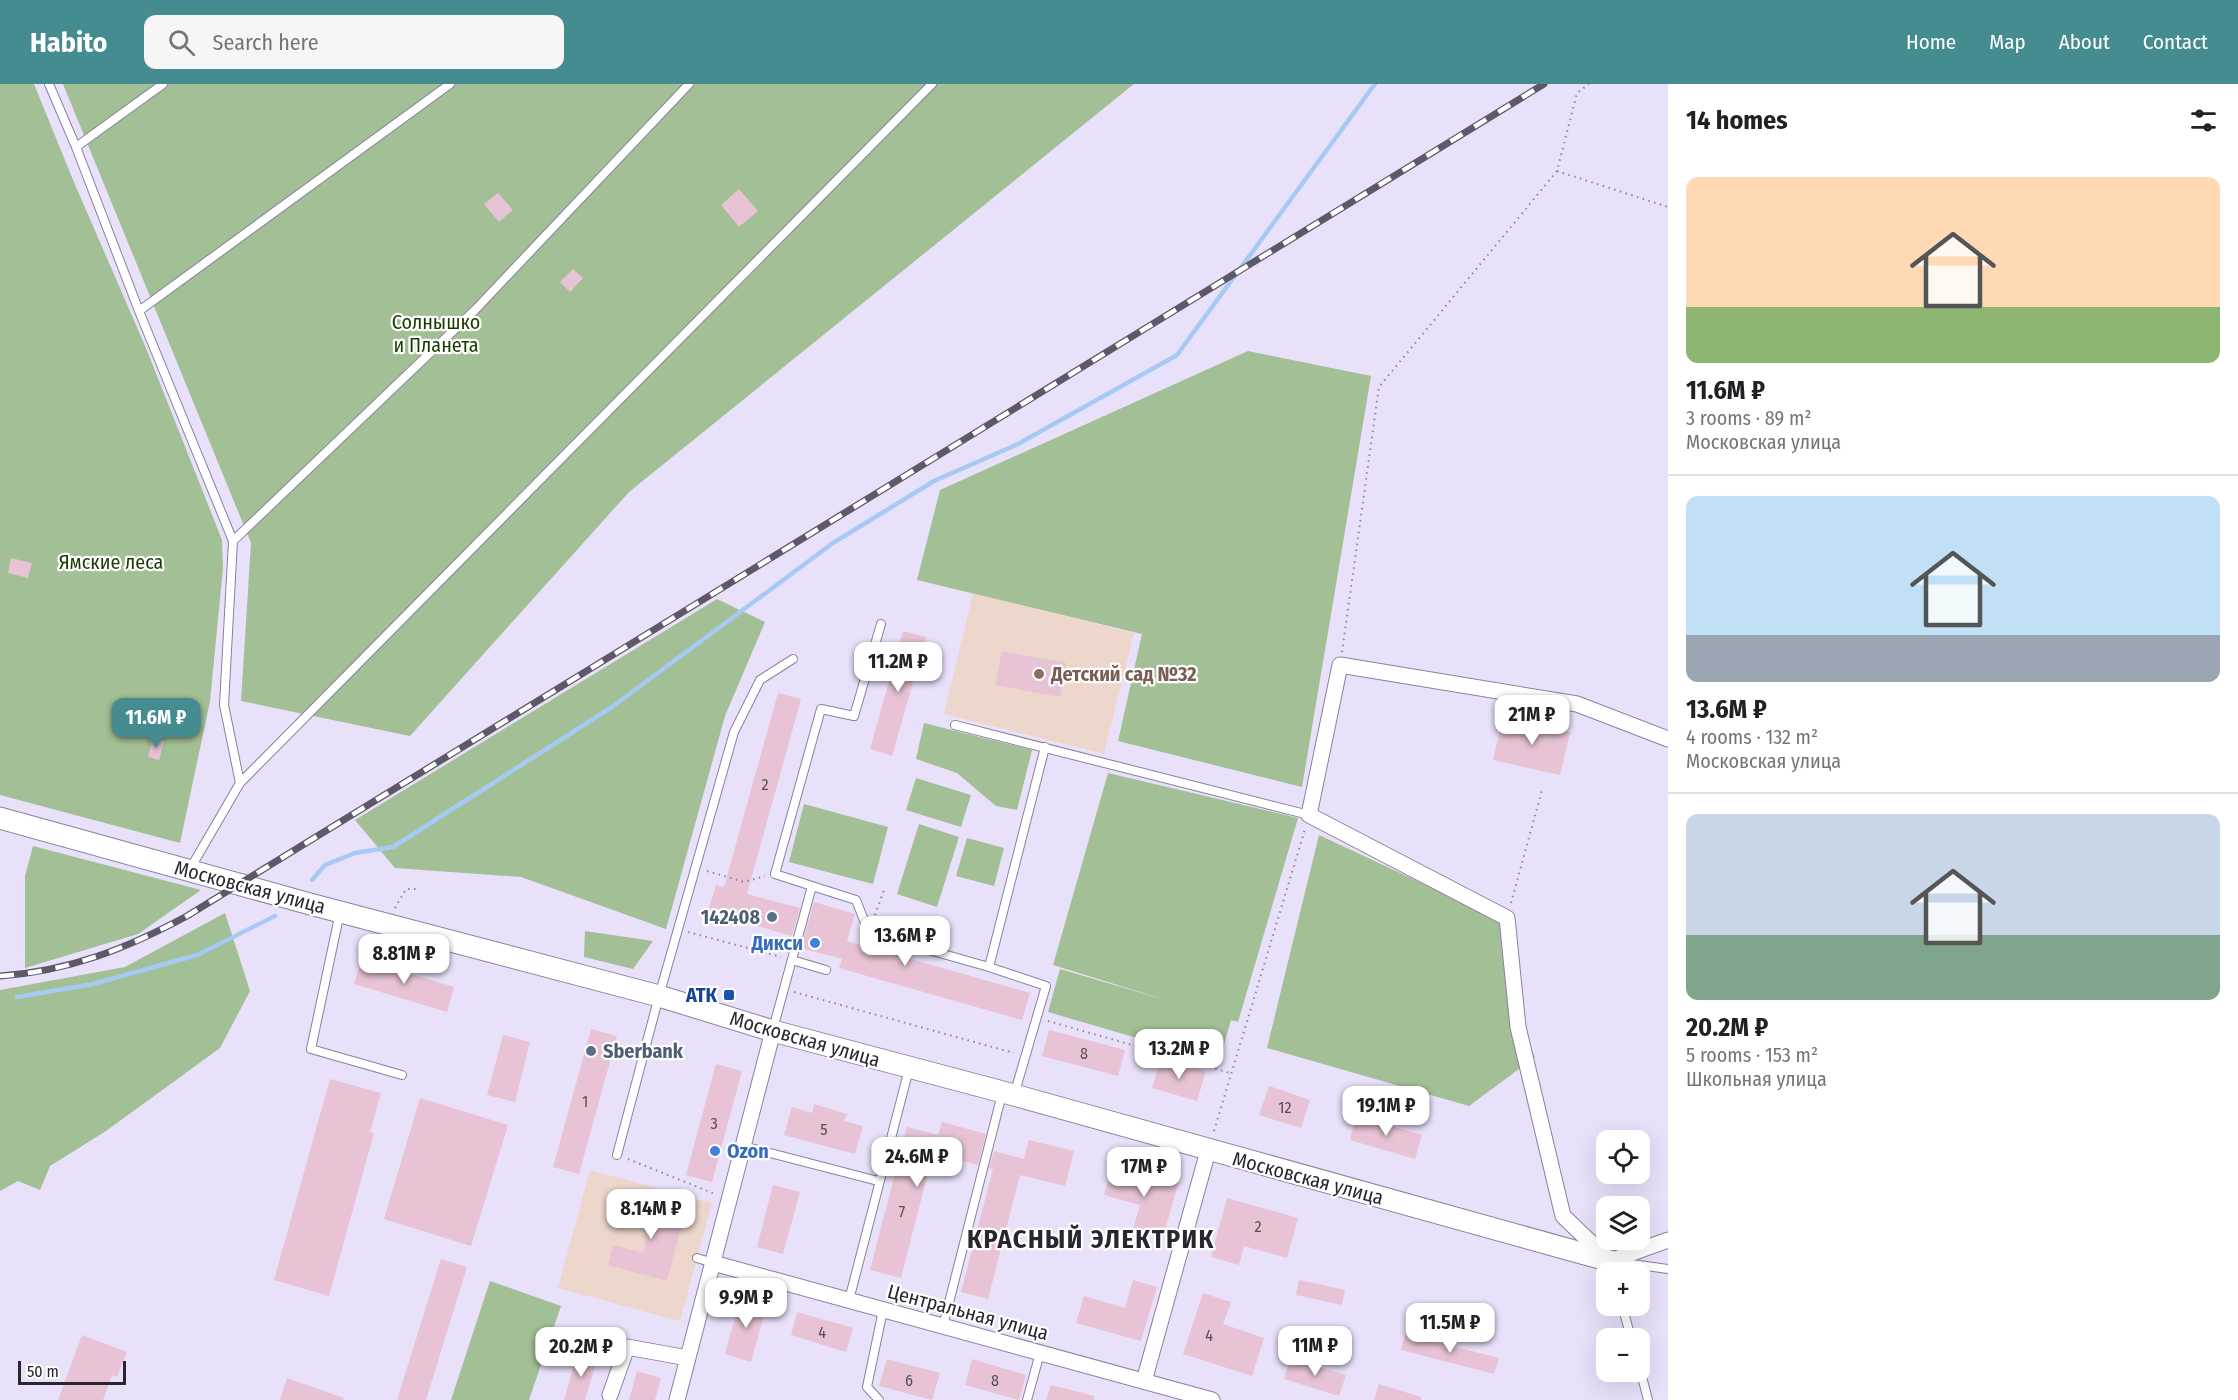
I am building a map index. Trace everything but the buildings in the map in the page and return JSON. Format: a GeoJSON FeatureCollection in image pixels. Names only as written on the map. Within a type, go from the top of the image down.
{"type":"FeatureCollection","features":[{"type":"Feature","properties":{"kind":"street"},"geometry":{"type":"LineString","coordinates":[[1607,1262],[1563,1216],[1518,1027],[1507,918],[1309,815],[1340,665],[1577,704],[1668,739]]}},
{"type":"Feature","properties":{"kind":"street","name":"Московская улица"},"geometry":{"type":"LineString","coordinates":[[0,818],[659,996],[773,1031],[1008,1094],[1596,1262]]}},
{"type":"Feature","properties":{"kind":"street"},"geometry":{"type":"LineString","coordinates":[[677,1400],[773,1031]]}},
{"type":"Feature","properties":{"kind":"street"},"geometry":{"type":"LineString","coordinates":[[1144,1381],[1208,1151]]}},
{"type":"Feature","properties":{"kind":"street"},"geometry":{"type":"LineString","coordinates":[[1622,1262],[1668,1240]]}},
{"type":"Feature","properties":{"kind":"street","name":"Центральная улица"},"geometry":{"type":"LineString","coordinates":[[713,1263],[1212,1400]]}},
{"type":"Feature","properties":{"kind":"street"},"geometry":{"type":"LineString","coordinates":[[610,1395],[627,1347],[688,1358]]}},
{"type":"Feature","properties":{"kind":"lane"},"geometry":{"type":"LineString","coordinates":[[49,84],[233,542],[224,705],[240,783]]}},
{"type":"Feature","properties":{"kind":"lane"},"geometry":{"type":"LineString","coordinates":[[76,147],[163,84]]}},
{"type":"Feature","properties":{"kind":"lane"},"geometry":{"type":"LineString","coordinates":[[139,311],[450,84]]}},
{"type":"Feature","properties":{"kind":"lane"},"geometry":{"type":"LineString","coordinates":[[233,542],[475,310],[689,84]]}},
{"type":"Feature","properties":{"kind":"lane"},"geometry":{"type":"LineString","coordinates":[[189,870],[240,783],[932,84]]}},
{"type":"Feature","properties":{"kind":"lane"},"geometry":{"type":"LineString","coordinates":[[881,624],[854,716],[821,709],[775,874],[856,900],[869,933],[989,967],[1046,986],[1026,1056],[1008,1094],[943,1326]]}},
{"type":"Feature","properties":{"kind":"lane"},"geometry":{"type":"LineString","coordinates":[[617,1155],[659,996],[734,732],[760,680],[793,659]]}},
{"type":"Feature","properties":{"kind":"lane"},"geometry":{"type":"LineString","coordinates":[[955,725],[1309,815]]}},
{"type":"Feature","properties":{"kind":"lane"},"geometry":{"type":"LineString","coordinates":[[989,967],[1045,747]]}},
{"type":"Feature","properties":{"kind":"lane"},"geometry":{"type":"LineString","coordinates":[[773,1031],[812,886]]}},
{"type":"Feature","properties":{"kind":"lane"},"geometry":{"type":"LineString","coordinates":[[340,911],[311,1049],[402,1075]]}},
{"type":"Feature","properties":{"kind":"lane"},"geometry":{"type":"LineString","coordinates":[[792,960],[826,970]]}},
{"type":"Feature","properties":{"kind":"lane"},"geometry":{"type":"LineString","coordinates":[[849,1300],[909,1067]]}},
{"type":"Feature","properties":{"kind":"lane"},"geometry":{"type":"LineString","coordinates":[[743,1146],[878,1181]]}},
{"type":"Feature","properties":{"kind":"lane"},"geometry":{"type":"LineString","coordinates":[[697,1258],[713,1263]]}},
{"type":"Feature","properties":{"kind":"lane"},"geometry":{"type":"LineString","coordinates":[[1650,1268],[1668,1269]]}},
{"type":"Feature","properties":{"kind":"lane"},"geometry":{"type":"LineString","coordinates":[[879,1400],[867,1386],[882,1310]]}},
{"type":"Feature","properties":{"kind":"lane"},"geometry":{"type":"LineString","coordinates":[[1027,1400],[1040,1353]]}},
{"type":"Feature","properties":{"kind":"lane"},"geometry":{"type":"LineString","coordinates":[[1643,1382],[1648,1400]]}},
{"type":"Feature","properties":{"kind":"path"},"geometry":{"type":"LineString","coordinates":[[1340,665],[1379,387],[1557,171],[1577,93],[1588,84]]}},
{"type":"Feature","properties":{"kind":"path"},"geometry":{"type":"LineString","coordinates":[[1557,171],[1668,207]]}},
{"type":"Feature","properties":{"kind":"path"},"geometry":{"type":"LineString","coordinates":[[1507,918],[1542,790]]}},
{"type":"Feature","properties":{"kind":"path"},"geometry":{"type":"LineString","coordinates":[[1208,1151],[1309,815]]}},
{"type":"Feature","properties":{"kind":"path"},"geometry":{"type":"LineString","coordinates":[[696,868],[744,882],[775,874]]}},
{"type":"Feature","properties":{"kind":"path"},"geometry":{"type":"LineString","coordinates":[[869,933],[885,887]]}},
{"type":"Feature","properties":{"kind":"path"},"geometry":{"type":"LineString","coordinates":[[392,913],[406,889],[417,889]]}},
{"type":"Feature","properties":{"kind":"path"},"geometry":{"type":"LineString","coordinates":[[678,929],[792,960]]}},
{"type":"Feature","properties":{"kind":"path"},"geometry":{"type":"LineString","coordinates":[[784,989],[1026,1056]]}},
{"type":"Feature","properties":{"kind":"path"},"geometry":{"type":"LineString","coordinates":[[1037,1018],[1231,1073]]}},
{"type":"Feature","properties":{"kind":"path"},"geometry":{"type":"LineString","coordinates":[[617,1155],[729,1200]]}},
{"type":"Feature","properties":{"kind":"shaded area","name":"Детский сад №32"},"geometry":{"type":"Polygon","coordinates":[[[973,593],[1134,633],[1104,754],[944,714],[973,593]]]}},
{"type":"Feature","properties":{"kind":"shaded area"},"geometry":{"type":"Polygon","coordinates":[[[590,1170],[712,1203],[680,1321],[558,1288],[590,1170]]]}},
{"type":"Feature","properties":{"kind":"green space","name":"Ямские леса"},"geometry":{"type":"Polygon","coordinates":[[[0,84],[34,84],[146,348],[222,540],[223,568],[210,701],[180,843],[0,795],[0,84]]]}},
{"type":"Feature","properties":{"kind":"green space","name":"Солнышко и Планета"},"geometry":{"type":"Polygon","coordinates":[[[63,84],[1134,84],[629,492],[410,736],[241,701],[251,543],[63,84]]]}},
{"type":"Feature","properties":{"kind":"green space"},"geometry":{"type":"Polygon","coordinates":[[[1248,351],[1371,376],[1302,787],[1118,741],[1142,634],[917,580],[940,490],[1248,351]]]}},
{"type":"Feature","properties":{"kind":"green space"},"geometry":{"type":"Polygon","coordinates":[[[717,599],[765,622],[725,716],[666,929],[521,877],[395,868],[355,820],[717,599]]]}},
{"type":"Feature","properties":{"kind":"green space"},"geometry":{"type":"Polygon","coordinates":[[[924,723],[1032,750],[1017,810],[996,806],[957,773],[916,759],[924,723]]]}},
{"type":"Feature","properties":{"kind":"green space"},"geometry":{"type":"Polygon","coordinates":[[[1108,773],[1298,818],[1238,1022],[1231,1020],[1219,1062],[1048,1012],[1060,969],[1169,1001],[1053,965],[1108,773]]]}},
{"type":"Feature","properties":{"kind":"green space"},"geometry":{"type":"Polygon","coordinates":[[[916,778],[971,795],[961,827],[906,810],[916,778]]]}},
{"type":"Feature","properties":{"kind":"green space"},"geometry":{"type":"Polygon","coordinates":[[[804,804],[888,827],[873,884],[789,862],[804,804]]]}},
{"type":"Feature","properties":{"kind":"green space"},"geometry":{"type":"Polygon","coordinates":[[[919,824],[959,837],[937,907],[897,894],[919,824]]]}},
{"type":"Feature","properties":{"kind":"green space"},"geometry":{"type":"Polygon","coordinates":[[[1319,835],[1503,921],[1518,1027],[1535,1057],[1469,1106],[1267,1048],[1319,835]]]}},
{"type":"Feature","properties":{"kind":"green space"},"geometry":{"type":"Polygon","coordinates":[[[967,838],[1004,848],[994,886],[956,876],[967,838]]]}},
{"type":"Feature","properties":{"kind":"green space"},"geometry":{"type":"Polygon","coordinates":[[[33,846],[201,890],[138,934],[25,968],[25,876],[33,846]]]}},
{"type":"Feature","properties":{"kind":"green space"},"geometry":{"type":"Polygon","coordinates":[[[225,913],[250,991],[220,1048],[106,1131],[50,1166],[40,1190],[18,1181],[0,1191],[0,990],[125,967],[225,913]]]}},
{"type":"Feature","properties":{"kind":"green space"},"geometry":{"type":"Polygon","coordinates":[[[585,931],[653,941],[633,969],[584,957],[585,931]]]}},
{"type":"Feature","properties":{"kind":"green space"},"geometry":{"type":"Polygon","coordinates":[[[490,1281],[561,1306],[529,1400],[451,1400],[490,1281]]]}},
{"type":"Feature","properties":{"kind":"waterway"},"geometry":{"type":"LineString","coordinates":[[312,880],[325,865],[355,853],[393,847],[612,707],[833,543],[934,481],[1018,444],[1177,355],[1375,84]]}},
{"type":"Feature","properties":{"kind":"waterway"},"geometry":{"type":"LineString","coordinates":[[17,997],[93,984],[197,955],[275,916]]}},
{"type":"Feature","properties":{"kind":"railway"},"geometry":{"type":"LineString","coordinates":[[0,976],[73,964],[142,939],[187,916],[1544,84]]}},
{"type":"Feature","properties":{"kind":"place","name":"Детский сад №32"},"geometry":{"type":"Point","coordinates":[1039,674]}},
{"type":"Feature","properties":{"kind":"place","name":"142408"},"geometry":{"type":"Point","coordinates":[772,917]}},
{"type":"Feature","properties":{"kind":"place","name":"Дикси"},"geometry":{"type":"Point","coordinates":[815,943]}},
{"type":"Feature","properties":{"kind":"place","name":"АТК"},"geometry":{"type":"Point","coordinates":[729,995]}},
{"type":"Feature","properties":{"kind":"place","name":"Sberbank"},"geometry":{"type":"Point","coordinates":[591,1051]}},
{"type":"Feature","properties":{"kind":"place","name":"Ozon"},"geometry":{"type":"Point","coordinates":[715,1151]}},
{"type":"Feature","properties":{"kind":"district","name":"КРАСНЫЙ ЭЛЕКТРИК"},"geometry":{"type":"Point","coordinates":[1091,1239]}}]}
